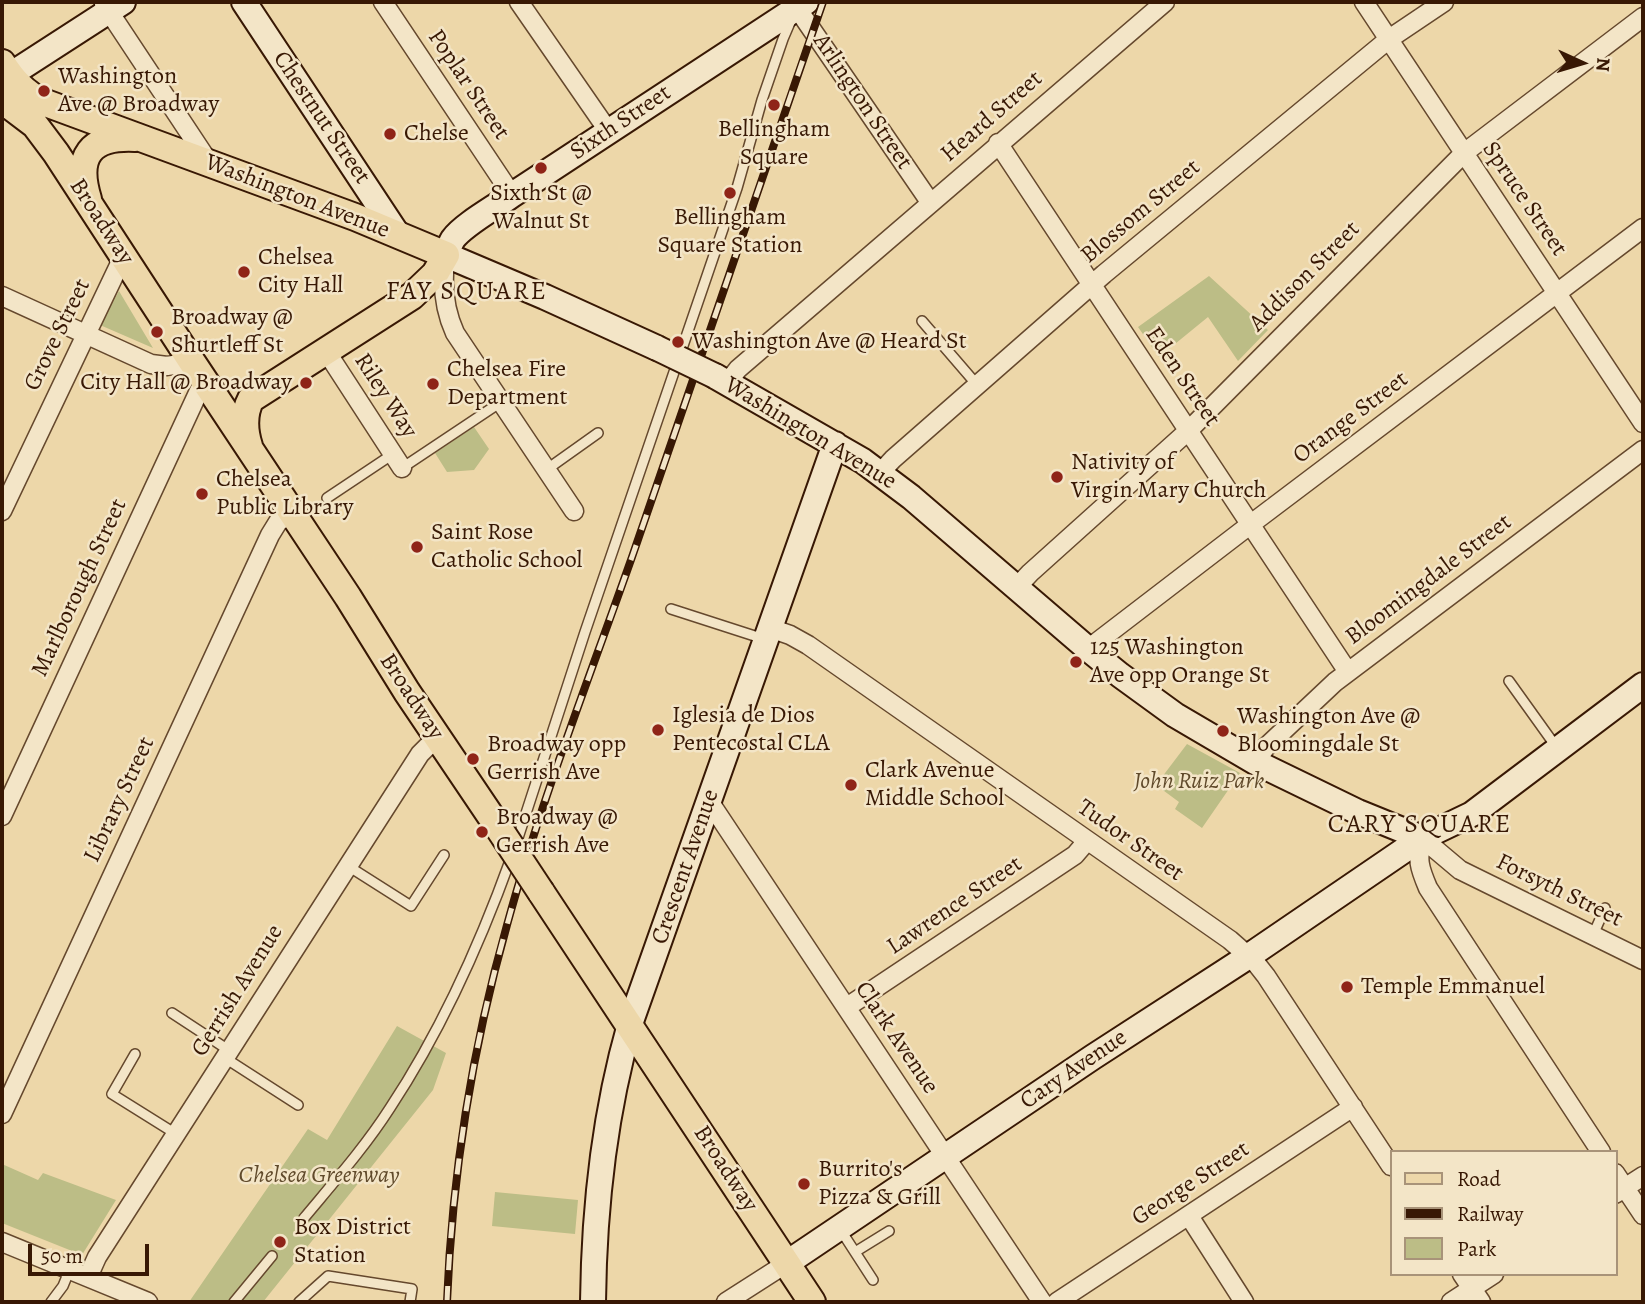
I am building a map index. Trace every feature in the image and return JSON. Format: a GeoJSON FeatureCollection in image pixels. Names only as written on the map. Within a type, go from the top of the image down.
{"type":"FeatureCollection","features":[{"type":"Feature","properties":{"kind":"main road","name":"Chestnut Street"},"geometry":{"type":"LineString","coordinates":[[244,2],[398,235]]}},
{"type":"Feature","properties":{"kind":"main road","name":"Sixth Street"},"geometry":{"type":"LineString","coordinates":[[446,255],[450,244],[459,233],[512,195],[799,3]]}},
{"type":"Feature","properties":{"kind":"main road"},"geometry":{"type":"LineString","coordinates":[[5,79],[112,5]]}},
{"type":"Feature","properties":{"kind":"main road","name":"Washington Avenue"},"geometry":{"type":"LineString","coordinates":[[5,79],[43,102],[355,217],[446,255],[657,348],[721,380],[835,444],[880,473],[1088,649],[1175,715],[1255,762],[1358,812],[1423,838]]}},
{"type":"Feature","properties":{"kind":"main road","name":"Broadway"},"geometry":{"type":"LineString","coordinates":[[5,79],[26,118],[43,134],[437,737],[812,1302]]}},
{"type":"Feature","properties":{"kind":"main road"},"geometry":{"type":"LineString","coordinates":[[92,210],[82,174],[89,152],[94,146],[109,140],[140,138]]}},
{"type":"Feature","properties":{"kind":"main road"},"geometry":{"type":"LineString","coordinates":[[253,454],[245,421],[251,399],[419,290],[435,274],[446,255]]}},
{"type":"Feature","properties":{"kind":"main road"},"geometry":{"type":"LineString","coordinates":[[198,371],[211,386],[226,394],[251,399]]}},
{"type":"Feature","properties":{"kind":"main road","name":"Crescent Avenue"},"geometry":{"type":"LineString","coordinates":[[593,1302],[595,1230],[602,1157],[617,1075],[630,1024],[835,444]]}},
{"type":"Feature","properties":{"kind":"main road"},"geometry":{"type":"LineString","coordinates":[[1423,838],[1472,814],[1643,685]]}},
{"type":"Feature","properties":{"kind":"main road","name":"Cary Avenue"},"geometry":{"type":"LineString","coordinates":[[787,1263],[1423,838]]}},
{"type":"Feature","properties":{"kind":"street","name":"Poplar Street"},"geometry":{"type":"LineString","coordinates":[[383,2],[512,195]]}},
{"type":"Feature","properties":{"kind":"street"},"geometry":{"type":"LineString","coordinates":[[519,2],[609,132]]}},
{"type":"Feature","properties":{"kind":"street","name":"Heard Street"},"geometry":{"type":"LineString","coordinates":[[721,380],[738,369],[1165,2]]}},
{"type":"Feature","properties":{"kind":"street","name":"Spruce Street"},"geometry":{"type":"LineString","coordinates":[[1364,2],[1643,423]]}},
{"type":"Feature","properties":{"kind":"street","name":"Blossom Street"},"geometry":{"type":"LineString","coordinates":[[880,473],[893,458],[1092,285],[1388,39],[1444,2]]}},
{"type":"Feature","properties":{"kind":"street","name":"Arlington Street"},"geometry":{"type":"LineString","coordinates":[[799,3],[930,202]]}},
{"type":"Feature","properties":{"kind":"street"},"geometry":{"type":"LineString","coordinates":[[112,5],[210,164]]}},
{"type":"Feature","properties":{"kind":"street","name":"Addison Street"},"geometry":{"type":"LineString","coordinates":[[1016,588],[1188,431],[1464,153],[1643,17]]}},
{"type":"Feature","properties":{"kind":"street","name":"Eden Street"},"geometry":{"type":"LineString","coordinates":[[998,143],[1348,672]]}},
{"type":"Feature","properties":{"kind":"street","name":"Orange Street"},"geometry":{"type":"LineString","coordinates":[[1088,649],[1643,228]]}},
{"type":"Feature","properties":{"kind":"street"},"geometry":{"type":"LineString","coordinates":[[446,255],[444,289],[455,333],[574,511]]}},
{"type":"Feature","properties":{"kind":"street","name":"Grove Street"},"geometry":{"type":"LineString","coordinates":[[2,511],[123,257]]}},
{"type":"Feature","properties":{"kind":"street"},"geometry":{"type":"LineString","coordinates":[[2,296],[151,364],[198,371]]}},
{"type":"Feature","properties":{"kind":"street","name":"Riley Way"},"geometry":{"type":"LineString","coordinates":[[326,351],[397,461]]}},
{"type":"Feature","properties":{"kind":"street","name":"Marlborough Street"},"geometry":{"type":"LineString","coordinates":[[2,816],[198,371]]}},
{"type":"Feature","properties":{"kind":"street","name":"Bloomingdale Street"},"geometry":{"type":"LineString","coordinates":[[1255,762],[1266,747],[1348,672],[1643,450]]}},
{"type":"Feature","properties":{"kind":"street","name":"Library Street"},"geometry":{"type":"LineString","coordinates":[[2,1114],[270,535],[278,522],[290,512]]}},
{"type":"Feature","properties":{"kind":"street","name":"Tudor Street"},"geometry":{"type":"LineString","coordinates":[[768,634],[790,635],[808,645],[1230,940],[1249,956],[1261,968],[1390,1164]]}},
{"type":"Feature","properties":{"kind":"street","name":"Gerrish Avenue"},"geometry":{"type":"LineString","coordinates":[[88,1277],[97,1257],[420,754],[437,737]]}},
{"type":"Feature","properties":{"kind":"street","name":"Clark Avenue"},"geometry":{"type":"LineString","coordinates":[[709,801],[946,1156],[1037,1300]]}},
{"type":"Feature","properties":{"kind":"street"},"geometry":{"type":"LineString","coordinates":[[1423,838],[1418,857],[1428,888],[1600,1150]]}},
{"type":"Feature","properties":{"kind":"street","name":"Forsyth Street"},"geometry":{"type":"LineString","coordinates":[[1423,838],[1460,870],[1643,960]]}},
{"type":"Feature","properties":{"kind":"street","name":"Lawrence Street"},"geometry":{"type":"LineString","coordinates":[[847,1007],[1075,855],[1087,841]]}},
{"type":"Feature","properties":{"kind":"street","name":"George Street"},"geometry":{"type":"LineString","coordinates":[[1057,1302],[1353,1107]]}},
{"type":"Feature","properties":{"kind":"street"},"geometry":{"type":"LineString","coordinates":[[1643,1176],[1619,1185],[1643,1215]]}},
{"type":"Feature","properties":{"kind":"street"},"geometry":{"type":"LineString","coordinates":[[1189,1216],[1244,1302]]}},
{"type":"Feature","properties":{"kind":"street"},"geometry":{"type":"LineString","coordinates":[[2,1242],[148,1302]]}},
{"type":"Feature","properties":{"kind":"street","name":"Cary Avenue"},"geometry":{"type":"LineString","coordinates":[[726,1302],[787,1263]]}},
{"type":"Feature","properties":{"kind":"street"},"geometry":{"type":"LineString","coordinates":[[1451,1302],[1491,1276]]}},
{"type":"Feature","properties":{"kind":"lane"},"geometry":{"type":"LineString","coordinates":[[304,1218],[355,1158],[406,1083],[438,1026],[488,918],[521,831],[585,632],[730,207],[762,100],[783,39],[799,3]]}},
{"type":"Feature","properties":{"kind":"lane"},"geometry":{"type":"LineString","coordinates":[[922,321],[978,386]]}},
{"type":"Feature","properties":{"kind":"lane"},"geometry":{"type":"LineString","coordinates":[[327,498],[501,402]]}},
{"type":"Feature","properties":{"kind":"lane"},"geometry":{"type":"LineString","coordinates":[[546,470],[598,433]]}},
{"type":"Feature","properties":{"kind":"lane"},"geometry":{"type":"LineString","coordinates":[[671,609],[768,634]]}},
{"type":"Feature","properties":{"kind":"lane"},"geometry":{"type":"LineString","coordinates":[[1509,681],[1558,749]]}},
{"type":"Feature","properties":{"kind":"lane"},"geometry":{"type":"LineString","coordinates":[[348,866],[411,906],[444,855]]}},
{"type":"Feature","properties":{"kind":"lane"},"geometry":{"type":"LineString","coordinates":[[1593,935],[1605,908]]}},
{"type":"Feature","properties":{"kind":"lane"},"geometry":{"type":"LineString","coordinates":[[172,1013],[298,1105]]}},
{"type":"Feature","properties":{"kind":"lane"},"geometry":{"type":"LineString","coordinates":[[135,1054],[111,1094],[176,1134]]}},
{"type":"Feature","properties":{"kind":"lane"},"geometry":{"type":"LineString","coordinates":[[839,1228],[873,1280]]}},
{"type":"Feature","properties":{"kind":"lane"},"geometry":{"type":"LineString","coordinates":[[855,1252],[889,1231]]}},
{"type":"Feature","properties":{"kind":"lane"},"geometry":{"type":"LineString","coordinates":[[234,1302],[272,1256]]}},
{"type":"Feature","properties":{"kind":"lane"},"geometry":{"type":"LineString","coordinates":[[51,1302],[63,1286],[70,1269]]}},
{"type":"Feature","properties":{"kind":"lane"},"geometry":{"type":"LineString","coordinates":[[299,1302],[328,1276],[412,1289],[410,1302]]}},
{"type":"Feature","properties":{"kind":"green space"},"geometry":{"type":"Polygon","coordinates":[[[1209,276],[1268,330],[1238,361],[1208,317],[1159,357],[1138,327],[1209,276]]]}},
{"type":"Feature","properties":{"kind":"green space"},"geometry":{"type":"Polygon","coordinates":[[[119,291],[153,348],[100,325],[119,291]]]}},
{"type":"Feature","properties":{"kind":"green space"},"geometry":{"type":"Polygon","coordinates":[[[474,427],[489,449],[474,470],[447,472],[435,453],[474,427]]]}},
{"type":"Feature","properties":{"kind":"green space","name":"John Ruiz Park"},"geometry":{"type":"Polygon","coordinates":[[[1187,744],[1240,773],[1202,828],[1175,809],[1179,802],[1156,785],[1187,744]]]}},
{"type":"Feature","properties":{"kind":"green space","name":"Chelsea Greenway"},"geometry":{"type":"Polygon","coordinates":[[[397,1026],[446,1053],[433,1090],[263,1302],[189,1302],[308,1129],[327,1140],[397,1026]]]}},
{"type":"Feature","properties":{"kind":"green space"},"geometry":{"type":"Polygon","coordinates":[[[2,1164],[38,1180],[43,1173],[116,1200],[82,1255],[2,1223],[2,1164]]]}},
{"type":"Feature","properties":{"kind":"green space"},"geometry":{"type":"Polygon","coordinates":[[[495,1192],[578,1200],[575,1234],[492,1226],[495,1192]]]}},
{"type":"Feature","properties":{"kind":"railway"},"geometry":{"type":"LineString","coordinates":[[447,1302],[459,1160],[474,1065],[520,878],[823,2]]}},
{"type":"Feature","properties":{"kind":"place","name":"Washington Ave @ Broadway"},"geometry":{"type":"Point","coordinates":[44,91]}},
{"type":"Feature","properties":{"kind":"place","name":"Bellingham Square"},"geometry":{"type":"Point","coordinates":[774,105]}},
{"type":"Feature","properties":{"kind":"place","name":"Chelse"},"geometry":{"type":"Point","coordinates":[390,134]}},
{"type":"Feature","properties":{"kind":"place","name":"Sixth St @ Walnut St"},"geometry":{"type":"Point","coordinates":[541,168]}},
{"type":"Feature","properties":{"kind":"place","name":"Bellingham Square Station"},"geometry":{"type":"Point","coordinates":[730,193]}},
{"type":"Feature","properties":{"kind":"place","name":"Chelsea City Hall"},"geometry":{"type":"Point","coordinates":[244,272]}},
{"type":"Feature","properties":{"kind":"place","name":"Broadway @ Shurtleff St"},"geometry":{"type":"Point","coordinates":[157,332]}},
{"type":"Feature","properties":{"kind":"place","name":"Washington Ave @ Heard St"},"geometry":{"type":"Point","coordinates":[678,342]}},
{"type":"Feature","properties":{"kind":"place","name":"City Hall @ Broadway"},"geometry":{"type":"Point","coordinates":[306,383]}},
{"type":"Feature","properties":{"kind":"place","name":"Chelsea Fire Department"},"geometry":{"type":"Point","coordinates":[433,384]}},
{"type":"Feature","properties":{"kind":"place","name":"Nativity of Virgin Mary Church"},"geometry":{"type":"Point","coordinates":[1057,477]}},
{"type":"Feature","properties":{"kind":"place","name":"Chelsea Public Library"},"geometry":{"type":"Point","coordinates":[202,494]}},
{"type":"Feature","properties":{"kind":"place","name":"Saint Rose Catholic School"},"geometry":{"type":"Point","coordinates":[417,547]}},
{"type":"Feature","properties":{"kind":"place","name":"125 Washington Ave opp Orange St"},"geometry":{"type":"Point","coordinates":[1076,662]}},
{"type":"Feature","properties":{"kind":"place","name":"Iglesia de Dios Pentecostal CLA"},"geometry":{"type":"Point","coordinates":[658,730]}},
{"type":"Feature","properties":{"kind":"place","name":"Washington Ave @ Bloomingdale St"},"geometry":{"type":"Point","coordinates":[1223,731]}},
{"type":"Feature","properties":{"kind":"place","name":"Broadway opp Gerrish Ave"},"geometry":{"type":"Point","coordinates":[473,759]}},
{"type":"Feature","properties":{"kind":"place","name":"Clark Avenue Middle School"},"geometry":{"type":"Point","coordinates":[851,785]}},
{"type":"Feature","properties":{"kind":"place","name":"Broadway @ Gerrish Ave"},"geometry":{"type":"Point","coordinates":[482,832]}},
{"type":"Feature","properties":{"kind":"place","name":"Temple Emmanuel"},"geometry":{"type":"Point","coordinates":[1347,987]}},
{"type":"Feature","properties":{"kind":"place","name":"Burrito's Pizza & Grill"},"geometry":{"type":"Point","coordinates":[804,1184]}},
{"type":"Feature","properties":{"kind":"place","name":"Box District Station"},"geometry":{"type":"Point","coordinates":[280,1242]}},
{"type":"Feature","properties":{"kind":"district","name":"FAY SQUARE"},"geometry":{"type":"Point","coordinates":[467,293]}},
{"type":"Feature","properties":{"kind":"district","name":"CARY SQUARE"},"geometry":{"type":"Point","coordinates":[1420,826]}}]}
